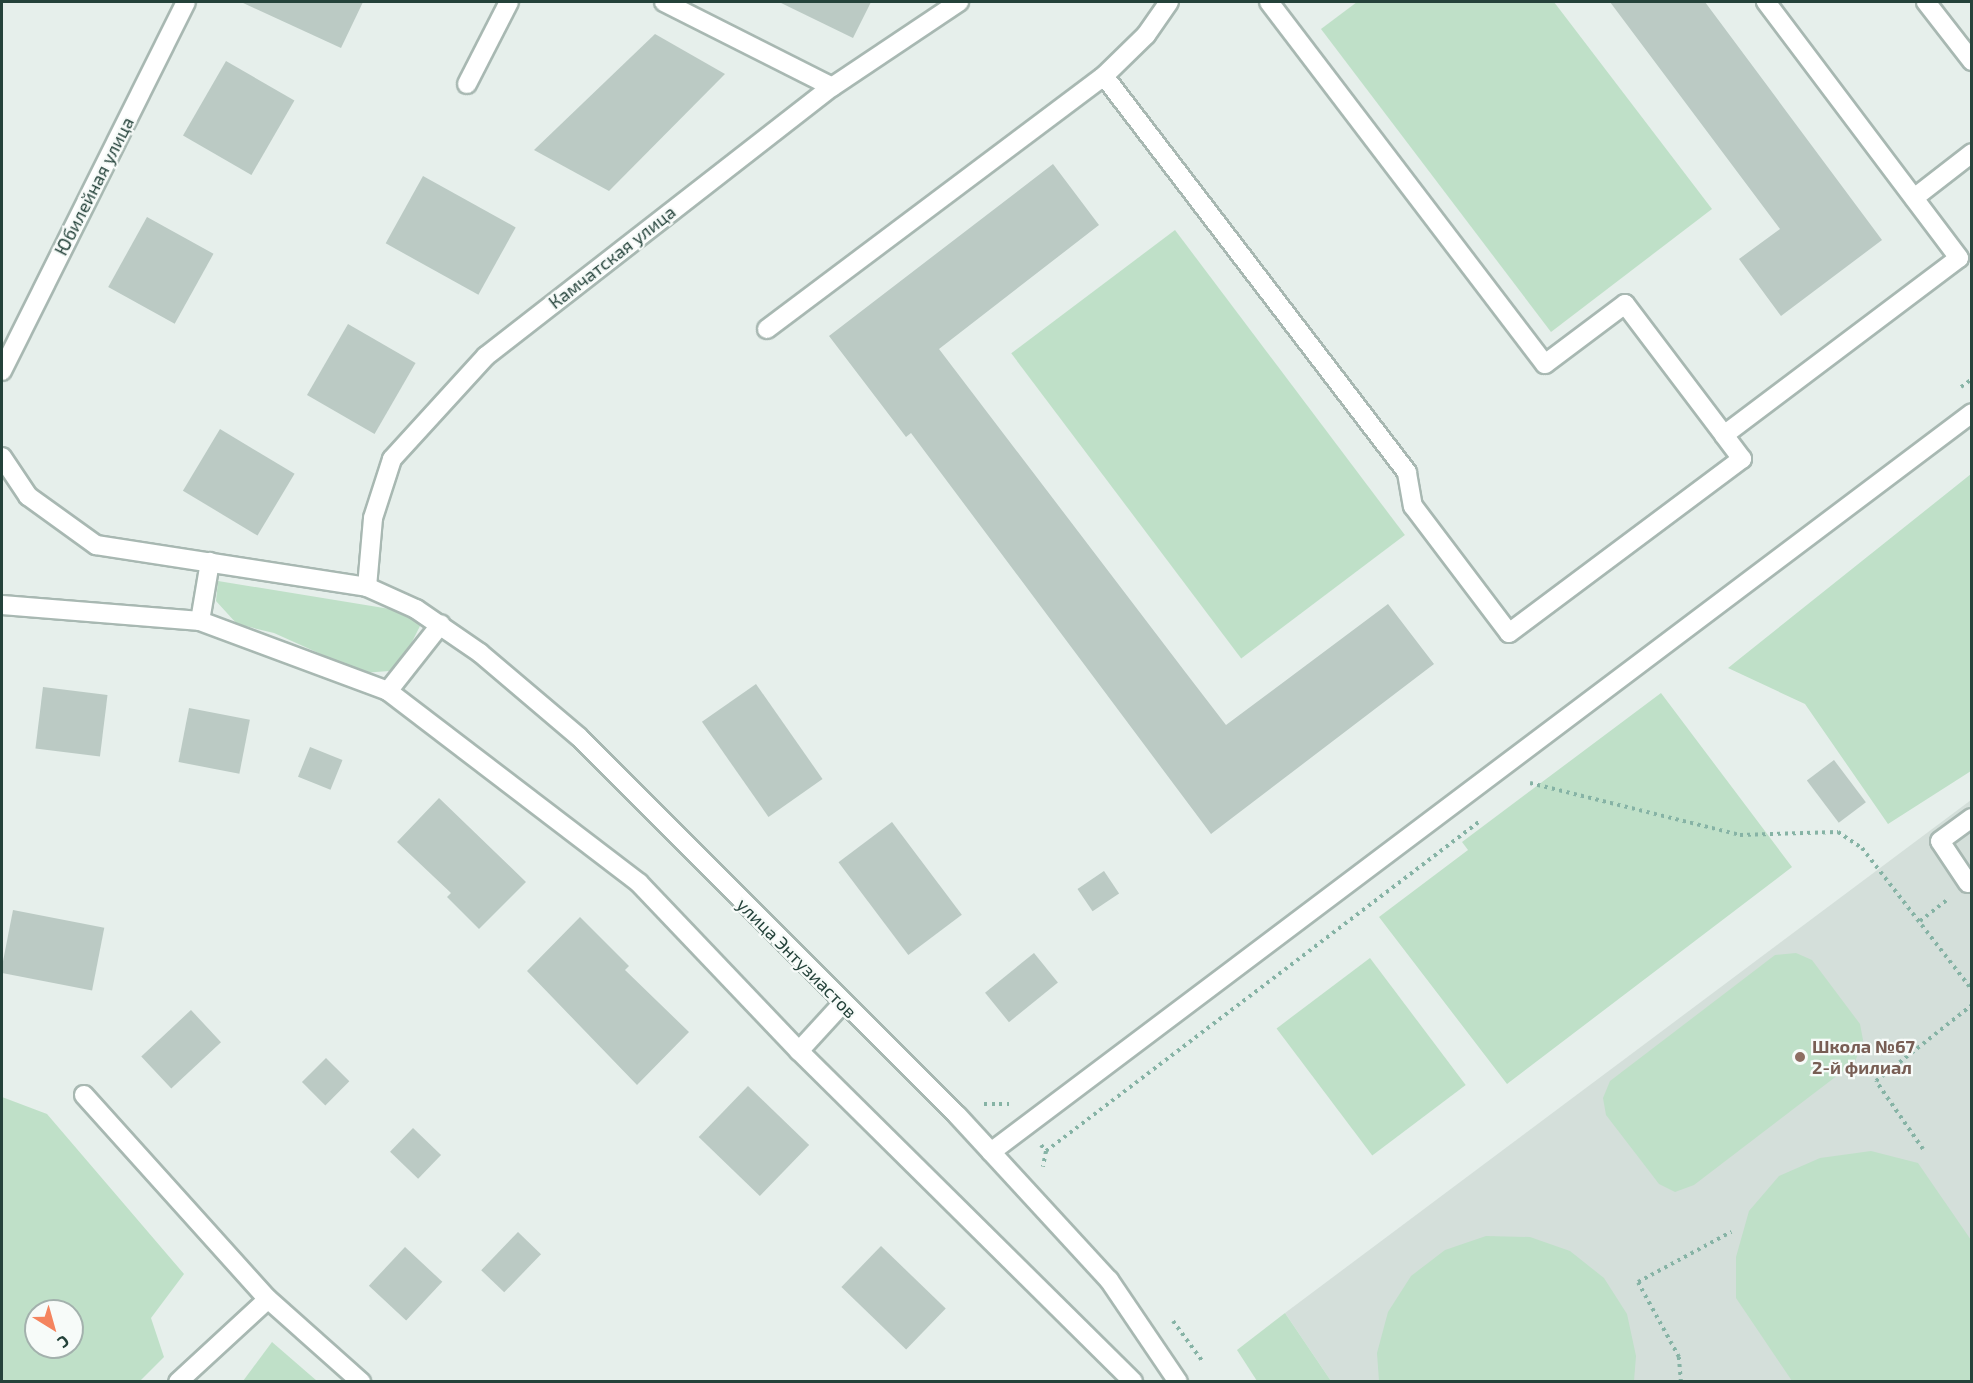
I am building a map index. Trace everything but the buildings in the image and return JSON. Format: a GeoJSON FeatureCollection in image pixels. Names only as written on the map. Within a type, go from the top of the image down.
{"type":"FeatureCollection","features":[{"type":"Feature","properties":{"kind":"street","name":"Юбилейная улица"},"geometry":{"type":"LineString","coordinates":[[2,371],[186,2]]}},
{"type":"Feature","properties":{"kind":"street"},"geometry":{"type":"LineString","coordinates":[[467,84],[509,2]]}},
{"type":"Feature","properties":{"kind":"street"},"geometry":{"type":"LineString","coordinates":[[664,2],[832,87]]}},
{"type":"Feature","properties":{"kind":"street","name":"Камчатская улица"},"geometry":{"type":"LineString","coordinates":[[367,586],[373,518],[392,459],[486,356],[832,87],[959,2]]}},
{"type":"Feature","properties":{"kind":"street"},"geometry":{"type":"LineString","coordinates":[[767,329],[1104,76],[1146,35],[1169,2]]}},
{"type":"Feature","properties":{"kind":"street"},"geometry":{"type":"LineString","coordinates":[[1104,76],[1407,473],[1413,506],[1509,633],[1742,459],[1625,304],[1545,364],[1269,2]]}},
{"type":"Feature","properties":{"kind":"street"},"geometry":{"type":"LineString","coordinates":[[1724,435],[1959,258],[1766,2]]}},
{"type":"Feature","properties":{"kind":"street"},"geometry":{"type":"LineString","coordinates":[[1926,2],[1971,61]]}},
{"type":"Feature","properties":{"kind":"street"},"geometry":{"type":"LineString","coordinates":[[1914,198],[1971,153]]}},
{"type":"Feature","properties":{"kind":"street"},"geometry":{"type":"LineString","coordinates":[[991,1152],[1971,413]]}},
{"type":"Feature","properties":{"kind":"street"},"geometry":{"type":"LineString","coordinates":[[2,457],[28,496],[96,545],[367,586]]}},
{"type":"Feature","properties":{"kind":"street"},"geometry":{"type":"LineString","coordinates":[[200,621],[210,562]]}},
{"type":"Feature","properties":{"kind":"street","name":"улица Энтузиастов"},"geometry":{"type":"LineString","coordinates":[[367,586],[441,624],[579,737],[991,1152],[1109,1280],[1178,1382]]}},
{"type":"Feature","properties":{"kind":"street"},"geometry":{"type":"LineString","coordinates":[[2,605],[200,621],[388,691],[639,883],[799,1051],[1133,1382]]}},
{"type":"Feature","properties":{"kind":"street"},"geometry":{"type":"LineString","coordinates":[[388,691],[441,624]]}},
{"type":"Feature","properties":{"kind":"street"},"geometry":{"type":"LineString","coordinates":[[1968,883],[1940,841],[1971,818]]}},
{"type":"Feature","properties":{"kind":"street"},"geometry":{"type":"LineString","coordinates":[[799,1051],[842,1004]]}},
{"type":"Feature","properties":{"kind":"street"},"geometry":{"type":"LineString","coordinates":[[84,1095],[268,1299],[361,1382]]}},
{"type":"Feature","properties":{"kind":"street"},"geometry":{"type":"LineString","coordinates":[[178,1382],[268,1299]]}},
{"type":"Feature","properties":{"kind":"path"},"geometry":{"type":"LineString","coordinates":[[1530,783],[1740,835],[1838,832],[1862,848],[1971,990]]}},
{"type":"Feature","properties":{"kind":"path"},"geometry":{"type":"LineString","coordinates":[[1920,921],[1968,883]]}},
{"type":"Feature","properties":{"kind":"path"},"geometry":{"type":"LineString","coordinates":[[1923,1149],[1876,1081],[1971,1005]]}},
{"type":"Feature","properties":{"kind":"path"},"geometry":{"type":"LineString","coordinates":[[1681,1382],[1679,1357],[1638,1282],[1731,1232]]}},
{"type":"Feature","properties":{"kind":"shaded area","name":"Школа №67 2-й филиал"},"geometry":{"type":"Polygon","coordinates":[[[1971,800],[1971,1381],[1331,1381],[1285,1313],[1971,800]]]}},
{"type":"Feature","properties":{"kind":"green space"},"geometry":{"type":"Polygon","coordinates":[[[1357,2],[1554,2],[1712,209],[1551,332],[1321,29],[1357,2]]]}},
{"type":"Feature","properties":{"kind":"green space"},"geometry":{"type":"Polygon","coordinates":[[[1175,230],[1405,535],[1241,658],[1011,353],[1175,230]]]}},
{"type":"Feature","properties":{"kind":"green space"},"geometry":{"type":"Polygon","coordinates":[[[1971,474],[1971,771],[1888,824],[1805,704],[1728,668],[1971,474]]]}},
{"type":"Feature","properties":{"kind":"green space"},"geometry":{"type":"Polygon","coordinates":[[[218,581],[390,609],[421,624],[403,660],[389,671],[363,673],[274,633],[237,624],[216,601],[218,581]]]}},
{"type":"Feature","properties":{"kind":"green space"},"geometry":{"type":"Polygon","coordinates":[[[1661,693],[1792,867],[1507,1084],[1379,917],[1468,850],[1462,842],[1661,693]]]}},
{"type":"Feature","properties":{"kind":"green space"},"geometry":{"type":"Polygon","coordinates":[[[1796,953],[1812,960],[1860,1024],[1863,1040],[1855,1062],[1694,1185],[1675,1192],[1659,1184],[1606,1115],[1603,1098],[1610,1081],[1775,955],[1796,953]]]}},
{"type":"Feature","properties":{"kind":"green space"},"geometry":{"type":"Polygon","coordinates":[[[1370,958],[1466,1085],[1372,1155],[1277,1028],[1370,958]]]}},
{"type":"Feature","properties":{"kind":"green space"},"geometry":{"type":"Polygon","coordinates":[[[2,1097],[47,1114],[184,1274],[151,1318],[164,1357],[140,1381],[2,1381],[2,1097]]]}},
{"type":"Feature","properties":{"kind":"green space"},"geometry":{"type":"Polygon","coordinates":[[[1871,1151],[1918,1163],[1971,1240],[1971,1381],[1792,1381],[1736,1298],[1736,1257],[1749,1211],[1779,1176],[1820,1158],[1871,1151]]]}},
{"type":"Feature","properties":{"kind":"green space"},"geometry":{"type":"Polygon","coordinates":[[[1486,1236],[1530,1237],[1570,1251],[1604,1278],[1627,1314],[1636,1356],[1634,1381],[1379,1381],[1377,1353],[1388,1312],[1411,1276],[1445,1250],[1486,1236]]]}},
{"type":"Feature","properties":{"kind":"green space"},"geometry":{"type":"Polygon","coordinates":[[[1285,1313],[1331,1381],[1257,1381],[1237,1350],[1285,1313]]]}},
{"type":"Feature","properties":{"kind":"green space"},"geometry":{"type":"Polygon","coordinates":[[[272,1342],[317,1381],[243,1381],[272,1342]]]}},
{"type":"Feature","properties":{"kind":"place","name":"Школа №67 2-й филиал"},"geometry":{"type":"Point","coordinates":[1800,1057]}}]}
